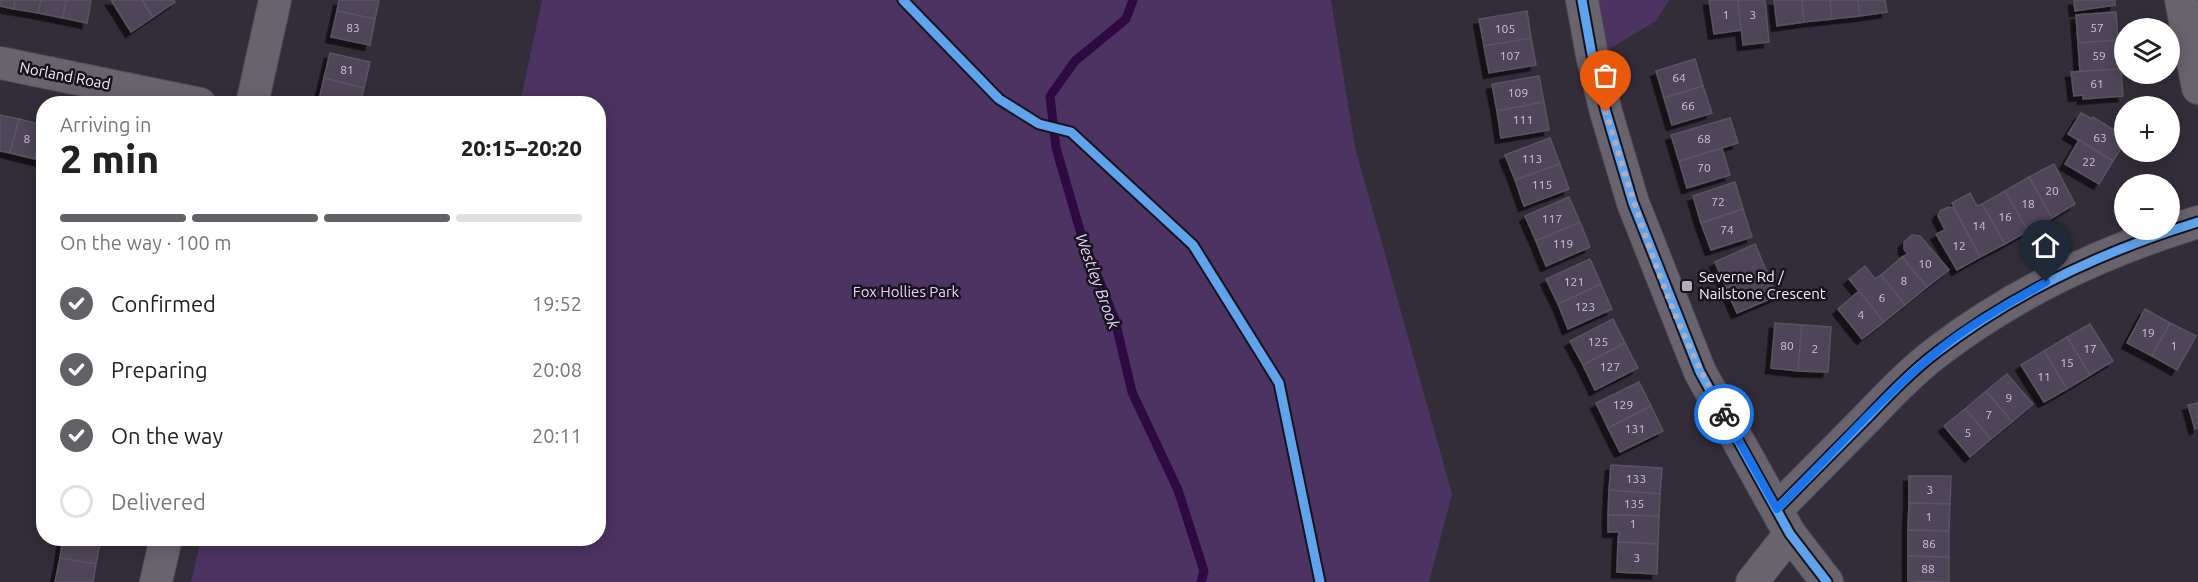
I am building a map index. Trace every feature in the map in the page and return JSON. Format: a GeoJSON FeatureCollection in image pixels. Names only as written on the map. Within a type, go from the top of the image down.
{"type":"FeatureCollection","features":[{"type":"Feature","properties":{"kind":"street"},"geometry":{"type":"LineString","coordinates":[[254,96],[275,0]]}},
{"type":"Feature","properties":{"kind":"street"},"geometry":{"type":"LineString","coordinates":[[1582,0],[1606,112],[1633,203],[1700,372],[1784,522],[1827,582]]}},
{"type":"Feature","properties":{"kind":"street"},"geometry":{"type":"LineString","coordinates":[[2181,0],[2198,88]]}},
{"type":"Feature","properties":{"kind":"street","name":"Norland Road"},"geometry":{"type":"LineString","coordinates":[[0,63],[161,96]]}},
{"type":"Feature","properties":{"kind":"street"},"geometry":{"type":"LineString","coordinates":[[1752,582],[1784,522],[1887,397],[1935,353],[1990,314],[2065,272],[2152,236],[2198,222]]}},
{"type":"Feature","properties":{"kind":"street"},"geometry":{"type":"LineString","coordinates":[[156,582],[164,546]]}},
{"type":"Feature","properties":{"kind":"green space","name":"Fox Hollies Park"},"geometry":{"type":"Polygon","coordinates":[[[542,0],[1331,0],[1355,147],[1452,494],[1429,582],[191,582],[199,546],[606,546],[606,96],[521,96],[542,0]]]}},
{"type":"Feature","properties":{"kind":"green space"},"geometry":{"type":"Polygon","coordinates":[[[1593,0],[1669,0],[1656,21],[1604,52],[1593,0]]]}},
{"type":"Feature","properties":{"kind":"building"},"geometry":{"type":"Polygon","coordinates":[[[0,0],[15,0],[14,9],[0,6],[0,0]]]}},
{"type":"Feature","properties":{"kind":"building"},"geometry":{"type":"Polygon","coordinates":[[[15,0],[41,0],[38,13],[14,9],[15,0]]]}},
{"type":"Feature","properties":{"kind":"building"},"geometry":{"type":"Polygon","coordinates":[[[41,0],[66,0],[63,18],[38,13],[41,0]]]}},
{"type":"Feature","properties":{"kind":"building"},"geometry":{"type":"Polygon","coordinates":[[[66,0],[91,0],[87,23],[63,18],[66,0]]]}},
{"type":"Feature","properties":{"kind":"building"},"geometry":{"type":"Polygon","coordinates":[[[111,0],[142,0],[153,17],[131,32],[111,0]]]}},
{"type":"Feature","properties":{"kind":"building"},"geometry":{"type":"Polygon","coordinates":[[[142,0],[174,0],[175,2],[153,17],[142,0]]]}},
{"type":"Feature","properties":{"kind":"building"},"geometry":{"type":"Polygon","coordinates":[[[339,0],[379,0],[375,19],[337,11],[339,0]]]}},
{"type":"Feature","properties":{"kind":"building"},"geometry":{"type":"Polygon","coordinates":[[[1709,0],[1738,0],[1741,30],[1714,34],[1709,0]]]}},
{"type":"Feature","properties":{"kind":"building"},"geometry":{"type":"Polygon","coordinates":[[[1738,0],[1765,0],[1769,42],[1743,45],[1738,0]]]}},
{"type":"Feature","properties":{"kind":"building"},"geometry":{"type":"Polygon","coordinates":[[[1774,0],[1802,0],[1804,22],[1777,26],[1774,0]]]}},
{"type":"Feature","properties":{"kind":"building"},"geometry":{"type":"Polygon","coordinates":[[[1802,0],[1830,0],[1832,19],[1804,22],[1802,0]]]}},
{"type":"Feature","properties":{"kind":"building"},"geometry":{"type":"Polygon","coordinates":[[[1830,0],[1858,0],[1860,16],[1832,19],[1830,0]]]}},
{"type":"Feature","properties":{"kind":"building"},"geometry":{"type":"Polygon","coordinates":[[[1858,0],[1885,0],[1887,12],[1860,16],[1858,0]]]}},
{"type":"Feature","properties":{"kind":"building"},"geometry":{"type":"Polygon","coordinates":[[[2074,0],[2115,0],[2115,5],[2075,11],[2074,0]]]}},
{"type":"Feature","properties":{"kind":"building"},"geometry":{"type":"Polygon","coordinates":[[[337,11],[375,19],[370,45],[331,37],[337,11]]]}},
{"type":"Feature","properties":{"kind":"building"},"geometry":{"type":"Polygon","coordinates":[[[1527,11],[1531,38],[1484,46],[1479,19],[1527,11]]]}},
{"type":"Feature","properties":{"kind":"building"},"geometry":{"type":"Polygon","coordinates":[[[2116,12],[2114,40],[2078,43],[2076,15],[2116,12]]]}},
{"type":"Feature","properties":{"kind":"building"},"geometry":{"type":"Polygon","coordinates":[[[1531,38],[1536,65],[1489,73],[1484,46],[1531,38]]]}},
{"type":"Feature","properties":{"kind":"building"},"geometry":{"type":"Polygon","coordinates":[[[2114,40],[2114,69],[2080,71],[2078,43],[2114,40]]]}},
{"type":"Feature","properties":{"kind":"building"},"geometry":{"type":"Polygon","coordinates":[[[330,53],[370,62],[364,88],[324,78],[330,53]]]}},
{"type":"Feature","properties":{"kind":"building"},"geometry":{"type":"Polygon","coordinates":[[[1695,59],[1703,86],[1664,98],[1656,71],[1695,59]]]}},
{"type":"Feature","properties":{"kind":"building"},"geometry":{"type":"Polygon","coordinates":[[[2114,69],[2114,84],[2122,84],[2123,96],[2083,99],[2083,95],[2074,96],[2071,72],[2114,69]]]}},
{"type":"Feature","properties":{"kind":"building"},"geometry":{"type":"Polygon","coordinates":[[[1539,76],[1544,102],[1497,111],[1492,84],[1539,76]]]}},
{"type":"Feature","properties":{"kind":"building"},"geometry":{"type":"Polygon","coordinates":[[[324,78],[364,88],[362,96],[320,96],[324,78]]]}},
{"type":"Feature","properties":{"kind":"building"},"geometry":{"type":"Polygon","coordinates":[[[1703,86],[1712,113],[1672,125],[1664,98],[1703,86]]]}},
{"type":"Feature","properties":{"kind":"building"},"geometry":{"type":"Polygon","coordinates":[[[1544,102],[1549,130],[1501,138],[1497,111],[1544,102]]]}},
{"type":"Feature","properties":{"kind":"building"},"geometry":{"type":"Polygon","coordinates":[[[2081,113],[2092,119],[2093,117],[2114,130],[2114,159],[2113,161],[2068,134],[2081,113]]]}},
{"type":"Feature","properties":{"kind":"building"},"geometry":{"type":"Polygon","coordinates":[[[0,115],[19,119],[10,153],[0,151],[0,115]]]}},
{"type":"Feature","properties":{"kind":"building"},"geometry":{"type":"Polygon","coordinates":[[[1730,118],[1738,143],[1679,161],[1671,135],[1730,118]]]}},
{"type":"Feature","properties":{"kind":"building"},"geometry":{"type":"Polygon","coordinates":[[[19,119],[36,123],[35,159],[10,153],[19,119]]]}},
{"type":"Feature","properties":{"kind":"building"},"geometry":{"type":"Polygon","coordinates":[[[1550,138],[1560,164],[1515,180],[1505,155],[1550,138]]]}},
{"type":"Feature","properties":{"kind":"building"},"geometry":{"type":"Polygon","coordinates":[[[2079,140],[2113,161],[2099,184],[2065,164],[2079,140]]]}},
{"type":"Feature","properties":{"kind":"building"},"geometry":{"type":"Polygon","coordinates":[[[1722,148],[1730,175],[1687,188],[1679,161],[1722,148]]]}},
{"type":"Feature","properties":{"kind":"building"},"geometry":{"type":"Polygon","coordinates":[[[1560,164],[1569,189],[1524,206],[1515,180],[1560,164]]]}},
{"type":"Feature","properties":{"kind":"building"},"geometry":{"type":"Polygon","coordinates":[[[2054,164],[2075,204],[2052,218],[2029,177],[2054,164]]]}},
{"type":"Feature","properties":{"kind":"building"},"geometry":{"type":"Polygon","coordinates":[[[2029,177],[2052,218],[2028,231],[2005,191],[2029,177]]]}},
{"type":"Feature","properties":{"kind":"building"},"geometry":{"type":"Polygon","coordinates":[[[1735,182],[1743,209],[1701,223],[1693,196],[1735,182]]]}},
{"type":"Feature","properties":{"kind":"building"},"geometry":{"type":"Polygon","coordinates":[[[2005,191],[2028,231],[2005,244],[1982,204],[2005,191]]]}},
{"type":"Feature","properties":{"kind":"building"},"geometry":{"type":"Polygon","coordinates":[[[1970,193],[1977,206],[1982,204],[2005,244],[1980,257],[1952,203],[1970,193]]]}},
{"type":"Feature","properties":{"kind":"building"},"geometry":{"type":"Polygon","coordinates":[[[1569,197],[1580,222],[1536,241],[1525,216],[1569,197]]]}},
{"type":"Feature","properties":{"kind":"building"},"geometry":{"type":"Polygon","coordinates":[[[1948,207],[1954,208],[1980,257],[1957,270],[1936,234],[1945,230],[1938,216],[1940,211],[1948,207]]]}},
{"type":"Feature","properties":{"kind":"building"},"geometry":{"type":"Polygon","coordinates":[[[1743,209],[1752,237],[1711,250],[1701,223],[1743,209]]]}},
{"type":"Feature","properties":{"kind":"building"},"geometry":{"type":"Polygon","coordinates":[[[1580,222],[1590,247],[1546,266],[1536,241],[1580,222]]]}},
{"type":"Feature","properties":{"kind":"building"},"geometry":{"type":"Polygon","coordinates":[[[1912,235],[1920,236],[1949,270],[1927,287],[1902,257],[1908,254],[1904,249],[1904,242],[1912,235]]]}},
{"type":"Feature","properties":{"kind":"building"},"geometry":{"type":"Polygon","coordinates":[[[1755,244],[1766,270],[1726,288],[1715,262],[1755,244]]]}},
{"type":"Feature","properties":{"kind":"building"},"geometry":{"type":"Polygon","coordinates":[[[1902,257],[1927,287],[1905,305],[1881,275],[1902,257]]]}},
{"type":"Feature","properties":{"kind":"building"},"geometry":{"type":"Polygon","coordinates":[[[1590,259],[1601,284],[1558,304],[1546,279],[1590,259]]]}},
{"type":"Feature","properties":{"kind":"building"},"geometry":{"type":"Polygon","coordinates":[[[1865,266],[1875,279],[1881,275],[1905,305],[1884,322],[1849,279],[1865,266]]]}},
{"type":"Feature","properties":{"kind":"building"},"geometry":{"type":"Polygon","coordinates":[[[1766,270],[1777,296],[1737,313],[1726,288],[1766,270]]]}},
{"type":"Feature","properties":{"kind":"building"},"geometry":{"type":"Polygon","coordinates":[[[1601,284],[1612,309],[1568,329],[1558,304],[1601,284]]]}},
{"type":"Feature","properties":{"kind":"building"},"geometry":{"type":"Polygon","coordinates":[[[1859,291],[1884,322],[1862,339],[1838,309],[1859,291]]]}},
{"type":"Feature","properties":{"kind":"building"},"geometry":{"type":"Polygon","coordinates":[[[2145,309],[2170,323],[2152,356],[2127,343],[2145,309]]]}},
{"type":"Feature","properties":{"kind":"building"},"geometry":{"type":"Polygon","coordinates":[[[1613,319],[1625,343],[1583,365],[1570,341],[1613,319]]]}},
{"type":"Feature","properties":{"kind":"building"},"geometry":{"type":"Polygon","coordinates":[[[1775,323],[1802,325],[1798,371],[1771,368],[1775,323]]]}},
{"type":"Feature","properties":{"kind":"building"},"geometry":{"type":"Polygon","coordinates":[[[2170,323],[2196,336],[2177,370],[2152,356],[2170,323]]]}},
{"type":"Feature","properties":{"kind":"building"},"geometry":{"type":"Polygon","coordinates":[[[2090,324],[2113,361],[2090,375],[2067,337],[2090,324]]]}},
{"type":"Feature","properties":{"kind":"building"},"geometry":{"type":"Polygon","coordinates":[[[1802,325],[1831,327],[1828,372],[1798,371],[1802,325]]]}},
{"type":"Feature","properties":{"kind":"building"},"geometry":{"type":"Polygon","coordinates":[[[2067,337],[2090,375],[2067,389],[2044,351],[2067,337]]]}},
{"type":"Feature","properties":{"kind":"building"},"geometry":{"type":"Polygon","coordinates":[[[1625,343],[1638,368],[1595,390],[1583,365],[1625,343]]]}},
{"type":"Feature","properties":{"kind":"building"},"geometry":{"type":"Polygon","coordinates":[[[2044,351],[2067,389],[2044,402],[2021,365],[2044,351]]]}},
{"type":"Feature","properties":{"kind":"building"},"geometry":{"type":"Polygon","coordinates":[[[2007,374],[2033,404],[2012,422],[1986,391],[2007,374]]]}},
{"type":"Feature","properties":{"kind":"building"},"geometry":{"type":"Polygon","coordinates":[[[1639,382],[1651,406],[1608,428],[1596,403],[1639,382]]]}},
{"type":"Feature","properties":{"kind":"building"},"geometry":{"type":"Polygon","coordinates":[[[1986,391],[2012,422],[1991,439],[1965,409],[1986,391]]]}},
{"type":"Feature","properties":{"kind":"building"},"geometry":{"type":"Polygon","coordinates":[[[2198,403],[2198,428],[2195,429],[2188,405],[2198,403]]]}},
{"type":"Feature","properties":{"kind":"building"},"geometry":{"type":"Polygon","coordinates":[[[1651,406],[1663,431],[1620,452],[1608,428],[1651,406]]]}},
{"type":"Feature","properties":{"kind":"building"},"geometry":{"type":"Polygon","coordinates":[[[1965,409],[1991,439],[1970,457],[1944,426],[1965,409]]]}},
{"type":"Feature","properties":{"kind":"building"},"geometry":{"type":"Polygon","coordinates":[[[1611,465],[1662,468],[1660,494],[1609,490],[1611,465]]]}},
{"type":"Feature","properties":{"kind":"building"},"geometry":{"type":"Polygon","coordinates":[[[1909,476],[1951,476],[1950,504],[1909,503],[1909,476]]]}},
{"type":"Feature","properties":{"kind":"building"},"geometry":{"type":"Polygon","coordinates":[[[1609,490],[1660,494],[1659,516],[1608,515],[1609,490]]]}},
{"type":"Feature","properties":{"kind":"building"},"geometry":{"type":"Polygon","coordinates":[[[1909,503],[1950,504],[1949,531],[1908,530],[1909,503]]]}},
{"type":"Feature","properties":{"kind":"building"},"geometry":{"type":"Polygon","coordinates":[[[1608,515],[1659,516],[1658,544],[1618,542],[1619,532],[1608,532],[1608,515]]]}},
{"type":"Feature","properties":{"kind":"building"},"geometry":{"type":"Polygon","coordinates":[[[1908,530],[1949,531],[1949,557],[1908,556],[1908,530]]]}},
{"type":"Feature","properties":{"kind":"building"},"geometry":{"type":"Polygon","coordinates":[[[1618,542],[1658,544],[1657,574],[1617,572],[1618,542]]]}},
{"type":"Feature","properties":{"kind":"building"},"geometry":{"type":"Polygon","coordinates":[[[62,546],[99,546],[96,564],[60,558],[62,546]]]}},
{"type":"Feature","properties":{"kind":"building"},"geometry":{"type":"Polygon","coordinates":[[[1908,556],[1949,557],[1949,582],[1908,581],[1908,556]]]}},
{"type":"Feature","properties":{"kind":"building"},"geometry":{"type":"Polygon","coordinates":[[[60,558],[96,564],[93,582],[55,582],[60,558]]]}},
{"type":"Feature","properties":{"kind":"waterway","name":"Westley Brook"},"geometry":{"type":"LineString","coordinates":[[1133,0],[1126,19],[1075,61],[1050,96],[1056,148],[1082,237],[1115,320],[1132,392],[1178,490],[1204,571],[1201,582]]}},
{"type":"Feature","properties":{"kind":"cycle path"},"geometry":{"type":"LineString","coordinates":[[903,0],[999,99],[1039,124],[1071,132],[1193,245],[1279,383],[1320,582]]}},
{"type":"Feature","properties":{"kind":"cycle path"},"geometry":{"type":"LineString","coordinates":[[1582,0],[1606,112],[1633,203],[1700,372],[1790,534],[1827,582]]}},
{"type":"Feature","properties":{"kind":"cycle path"},"geometry":{"type":"LineString","coordinates":[[1777,509],[1910,375],[1967,330],[2062,275],[2128,246],[2198,222]]}},
{"type":"Feature","properties":{"kind":"way so far"},"geometry":{"type":"LineString","coordinates":[[1606,112],[1633,203],[1700,372],[1724,414]]}},
{"type":"Feature","properties":{"kind":"place","name":"Severne Rd / Nailstone Crescent"},"geometry":{"type":"Point","coordinates":[1687,286]}},
{"type":"Feature","properties":{"kind":"route"},"geometry":{"type":"LineString","coordinates":[[1724,414],[1777,509],[1887,397],[1935,353],[1990,314],[2046,282]]}}]}
